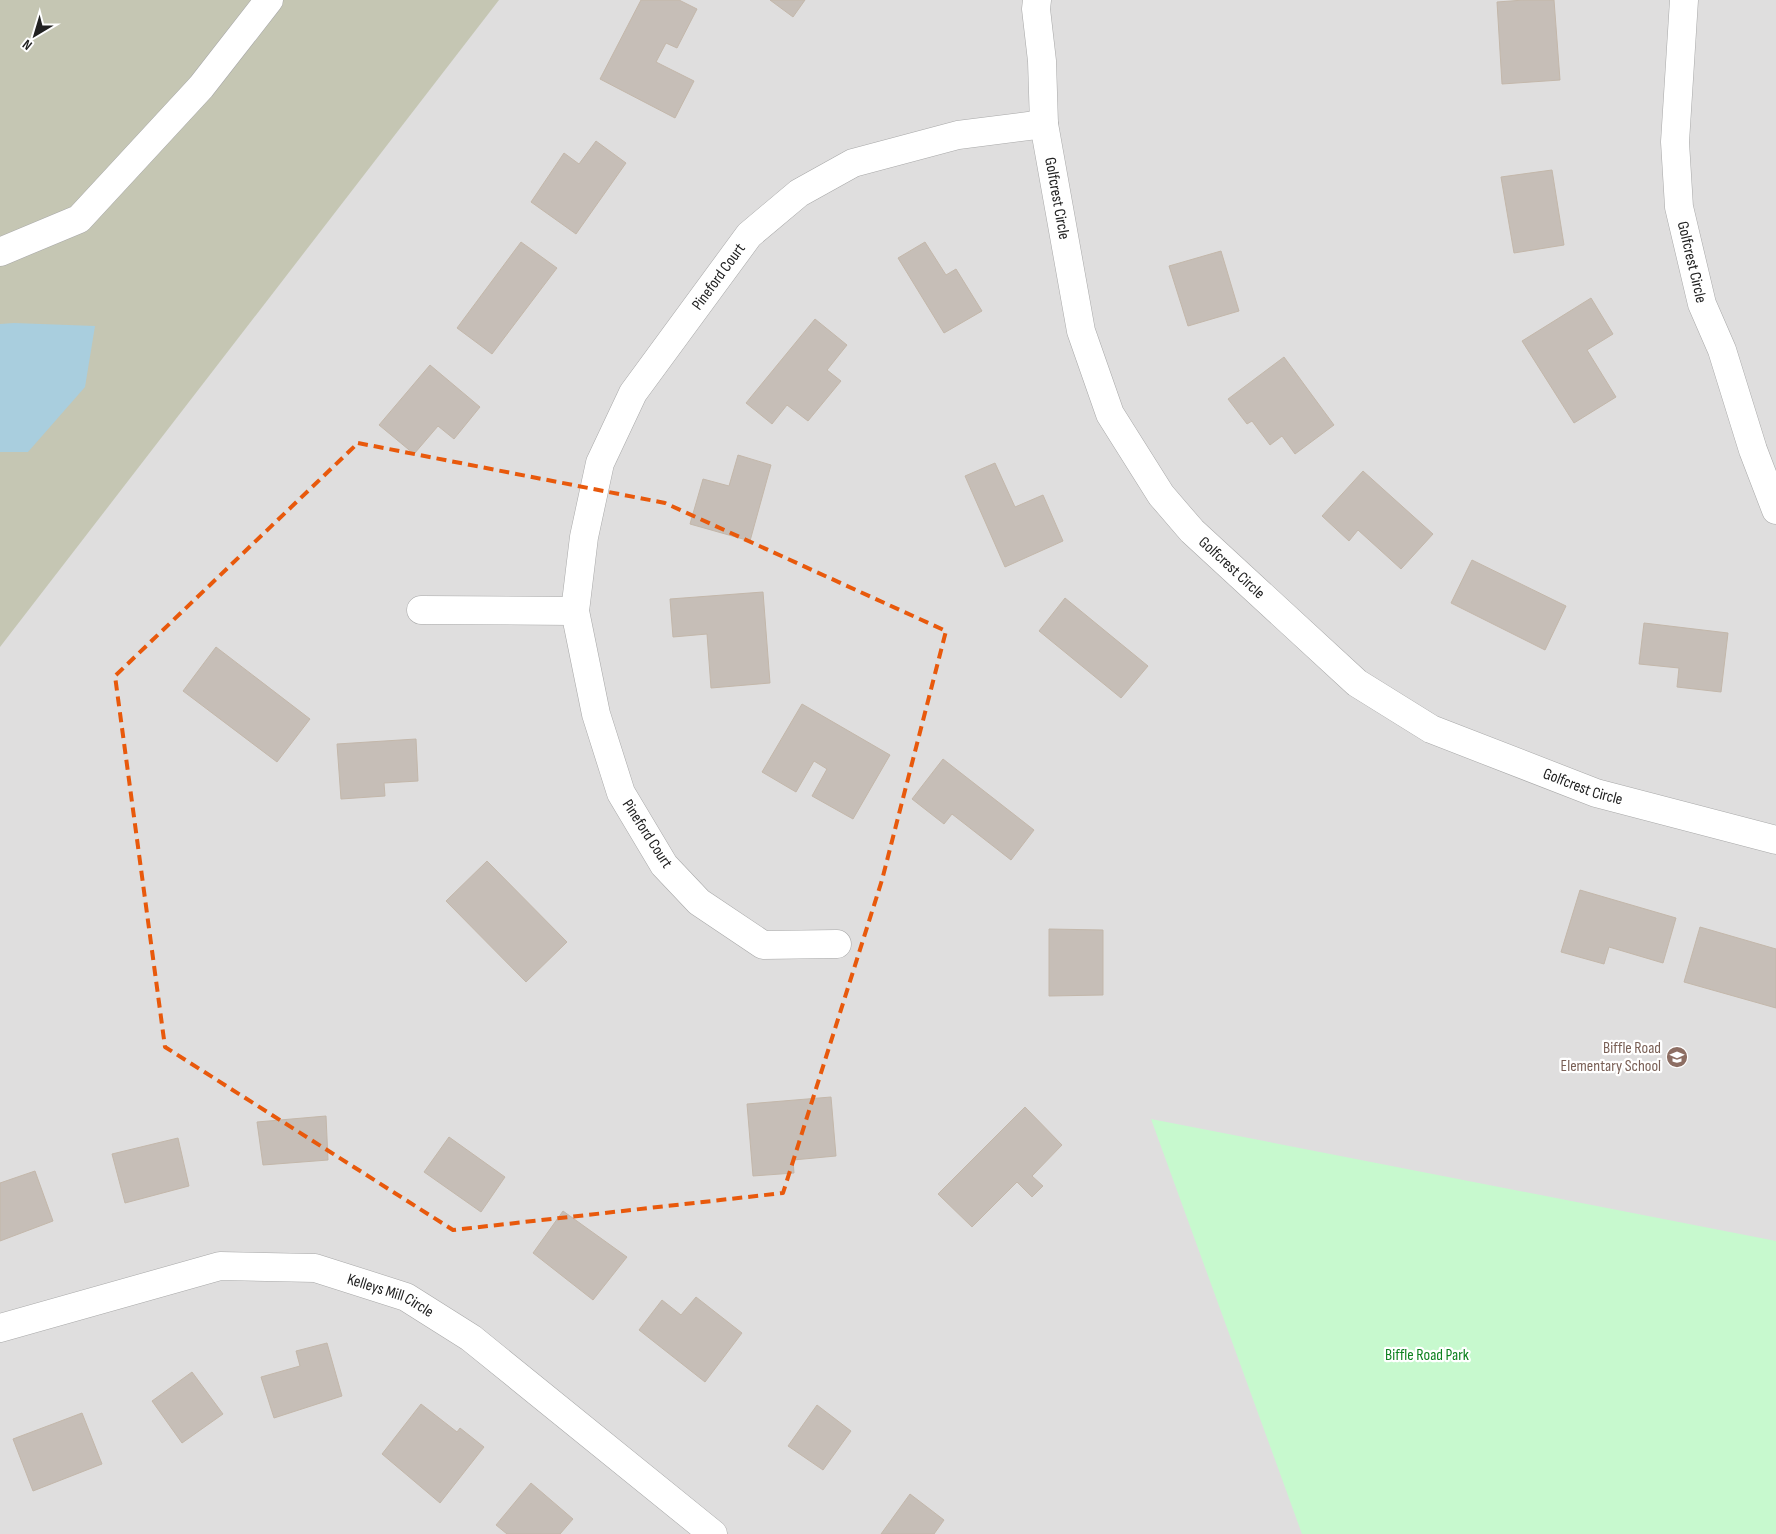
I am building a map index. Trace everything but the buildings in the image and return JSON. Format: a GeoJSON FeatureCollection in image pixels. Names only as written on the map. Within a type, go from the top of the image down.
{"type":"FeatureCollection","features":[{"type":"Feature","properties":{"kind":"street"},"geometry":{"type":"LineString","coordinates":[[0,252],[79,219],[201,87],[268,0]]}},
{"type":"Feature","properties":{"kind":"street","name":"Golfcrest Circle"},"geometry":{"type":"LineString","coordinates":[[1038,0],[1036,9],[1042,61],[1044,124],[1081,331],[1110,414],[1161,495],[1192,531],[1357,682],[1431,728],[1596,793],[1776,840]]}},
{"type":"Feature","properties":{"kind":"street","name":"Golfcrest Circle"},"geometry":{"type":"LineString","coordinates":[[1684,0],[1675,142],[1680,207],[1702,304],[1722,350],[1753,450],[1776,510]]}},
{"type":"Feature","properties":{"kind":"street","name":"Pineford Court"},"geometry":{"type":"LineString","coordinates":[[837,944],[763,944],[699,902],[664,865],[620,793],[596,714],[575,611],[584,537],[600,463],[633,393],[749,235],[799,193],[853,163],[958,135],[1044,124]]}},
{"type":"Feature","properties":{"kind":"street"},"geometry":{"type":"LineString","coordinates":[[421,610],[575,611]]}},
{"type":"Feature","properties":{"kind":"street","name":"Kelleys Mill Circle"},"geometry":{"type":"LineString","coordinates":[[0,1328],[220,1266],[315,1268],[406,1297],[471,1338],[713,1534]]}},
{"type":"Feature","properties":{"kind":"highlighted area"},"geometry":{"type":"Polygon","coordinates":[[[358,443],[665,503],[946,631],[882,880],[783,1193],[453,1230],[165,1047],[115,676],[358,443]]]}},
{"type":"Feature","properties":{"kind":"shaded area"},"geometry":{"type":"Polygon","coordinates":[[[0,0],[1776,0],[1776,1534],[0,1534],[0,0]]]}},
{"type":"Feature","properties":{"kind":"shaded area"},"geometry":{"type":"Polygon","coordinates":[[[0,0],[499,0],[0,647],[0,0]]]}},
{"type":"Feature","properties":{"kind":"green space","name":"Biffle Road Park"},"geometry":{"type":"Polygon","coordinates":[[[1151,1119],[1776,1241],[1776,1534],[1302,1534],[1151,1119]]]}},
{"type":"Feature","properties":{"kind":"water"},"geometry":{"type":"Polygon","coordinates":[[[0,324],[95,326],[85,387],[28,452],[0,452],[0,324]]]}},
{"type":"Feature","properties":{"kind":"place","name":"Biffle Road Elementary School"},"geometry":{"type":"Point","coordinates":[1677,1057]}}]}
